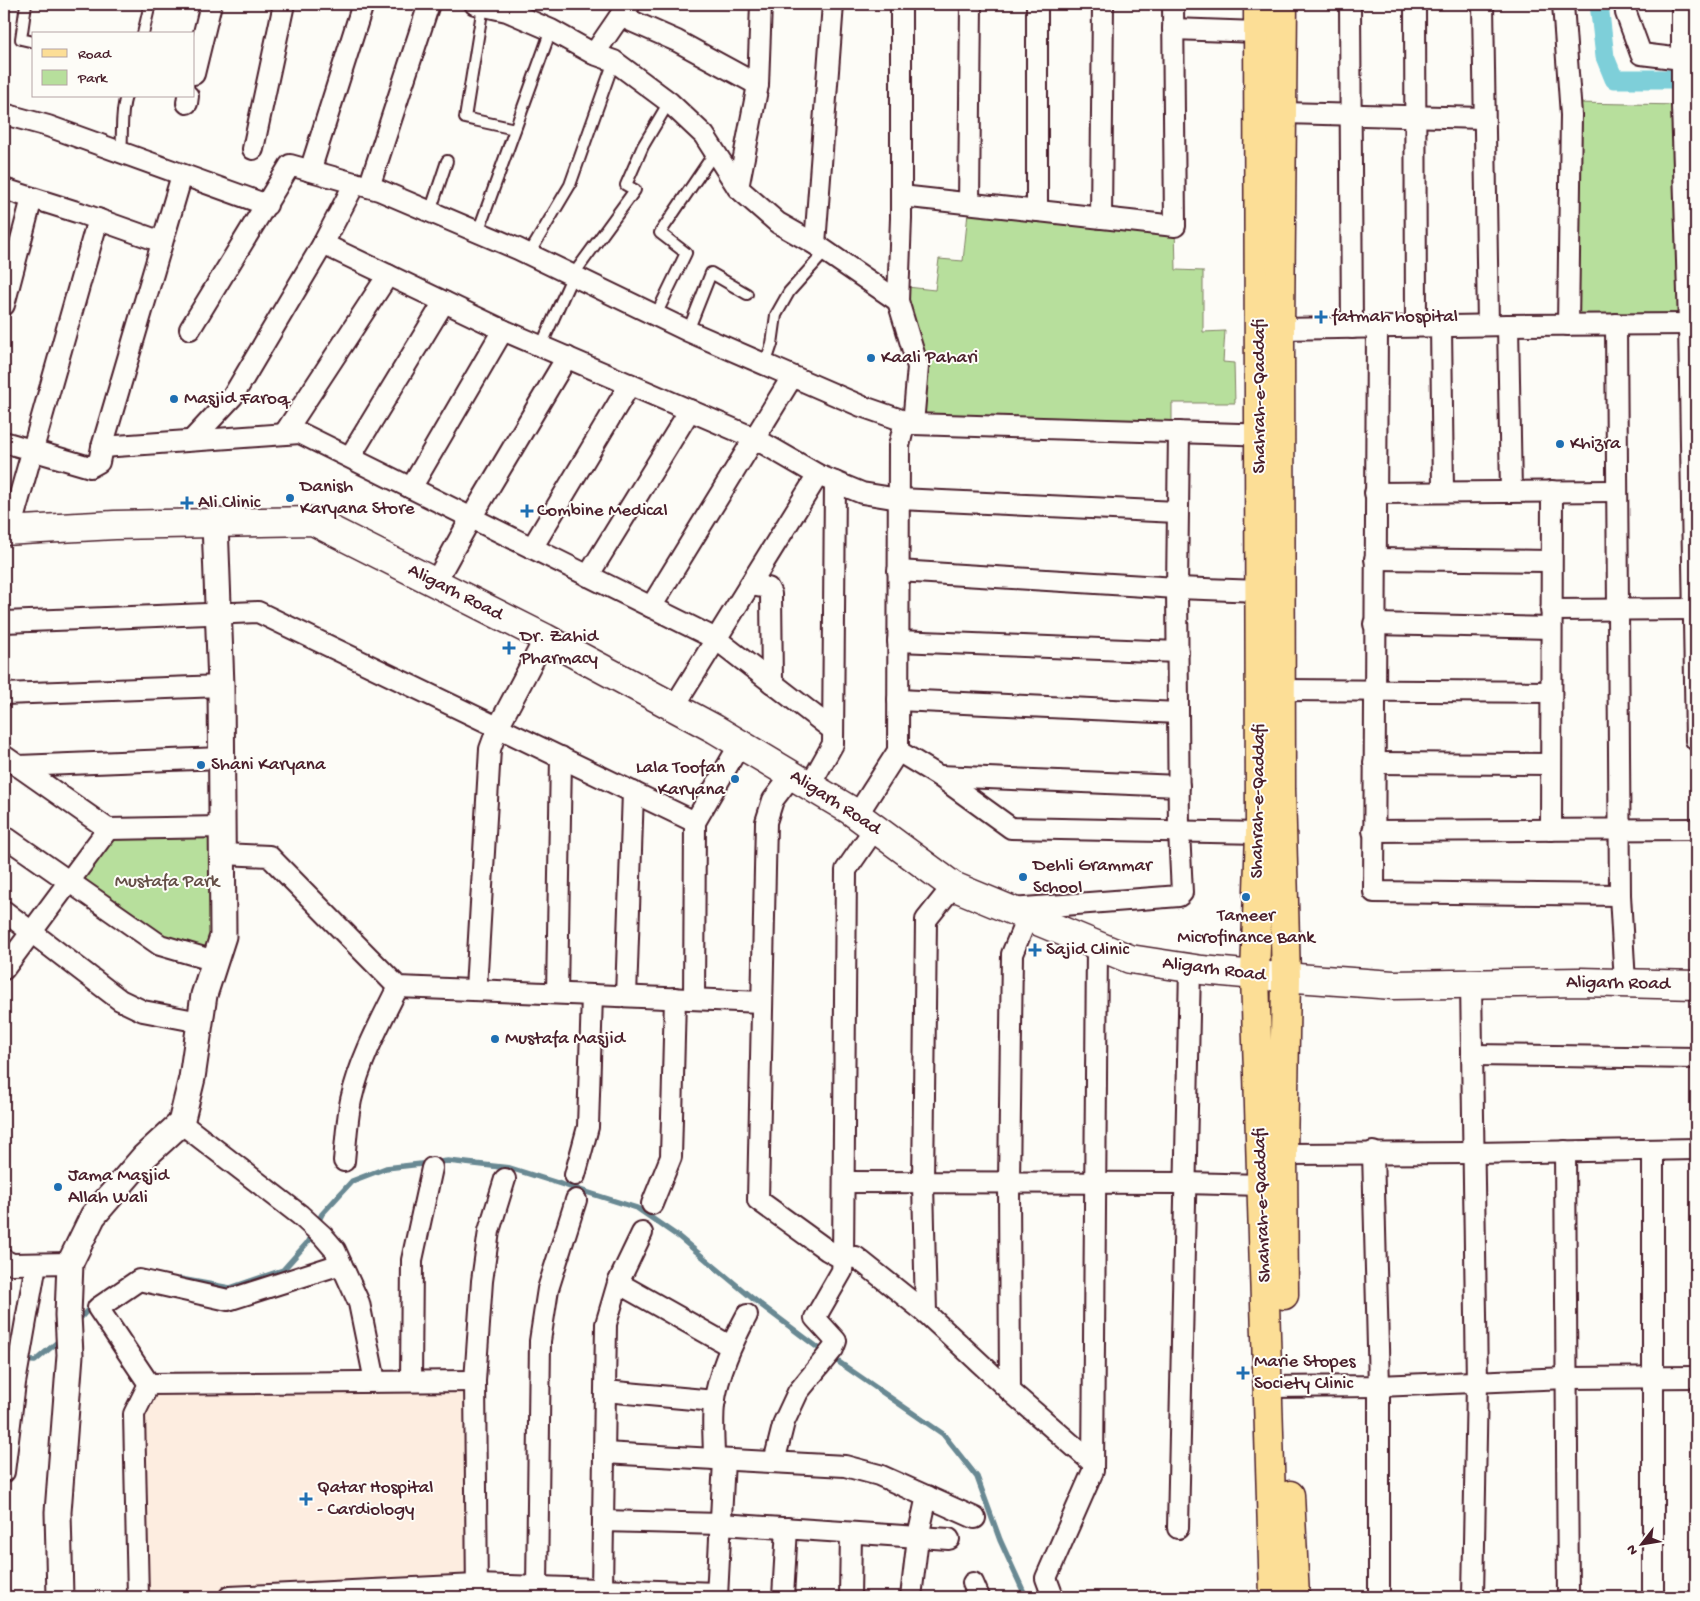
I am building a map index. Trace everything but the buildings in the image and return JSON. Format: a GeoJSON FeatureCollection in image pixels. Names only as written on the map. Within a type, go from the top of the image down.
{"type":"FeatureCollection","features":[{"type":"Feature","properties":{"kind":"main road","name":"Shahrah-e-Qaddafi"},"geometry":{"type":"LineString","coordinates":[[1258,4],[1281,690],[1286,978],[1276,1386],[1274,1597]]}},
{"type":"Feature","properties":{"kind":"main road","name":"Shahrah-e-Qaddafi"},"geometry":{"type":"LineString","coordinates":[[1283,4],[1280,329],[1260,591],[1260,833],[1255,975],[1262,1185],[1276,1386],[1294,1597]]}},
{"type":"Feature","properties":{"kind":"main road","name":"Aligarh Road"},"geometry":{"type":"LineString","coordinates":[[7,531],[115,525],[312,521],[544,638],[740,744],[866,822],[953,886],[1130,959],[1190,968],[1286,978],[1393,984],[1625,983],[1696,985]]}},
{"type":"Feature","properties":{"kind":"street"},"geometry":{"type":"LineString","coordinates":[[195,70],[211,4]]}},
{"type":"Feature","properties":{"kind":"street"},"geometry":{"type":"LineString","coordinates":[[253,149],[284,4]]}},
{"type":"Feature","properties":{"kind":"street"},"geometry":{"type":"LineString","coordinates":[[310,171],[363,4]]}},
{"type":"Feature","properties":{"kind":"street"},"geometry":{"type":"LineString","coordinates":[[192,440],[233,396],[323,244],[362,185],[429,4]]}},
{"type":"Feature","properties":{"kind":"street"},"geometry":{"type":"LineString","coordinates":[[738,188],[758,85],[760,4]]}},
{"type":"Feature","properties":{"kind":"street"},"geometry":{"type":"LineString","coordinates":[[820,248],[833,4]]}},
{"type":"Feature","properties":{"kind":"street"},"geometry":{"type":"LineString","coordinates":[[774,1462],[784,1422],[798,1392],[828,1355],[836,1341],[815,1318],[842,1271],[843,1259],[846,870],[898,751],[899,446],[909,423],[918,367],[898,301],[901,196],[902,4]]}},
{"type":"Feature","properties":{"kind":"street"},"geometry":{"type":"LineString","coordinates":[[969,203],[971,4]]}},
{"type":"Feature","properties":{"kind":"street"},"geometry":{"type":"LineString","coordinates":[[1037,4],[1037,211]]}},
{"type":"Feature","properties":{"kind":"street"},"geometry":{"type":"LineString","coordinates":[[1101,218],[1103,4]]}},
{"type":"Feature","properties":{"kind":"street"},"geometry":{"type":"LineString","coordinates":[[901,196],[1175,226],[1173,4]]}},
{"type":"Feature","properties":{"kind":"street"},"geometry":{"type":"LineString","coordinates":[[1350,4],[1352,328]]}},
{"type":"Feature","properties":{"kind":"street"},"geometry":{"type":"LineString","coordinates":[[1415,4],[1416,326]]}},
{"type":"Feature","properties":{"kind":"street"},"geometry":{"type":"LineString","coordinates":[[1483,4],[1488,325]]}},
{"type":"Feature","properties":{"kind":"street"},"geometry":{"type":"LineString","coordinates":[[1563,4],[1570,115],[1568,325]]}},
{"type":"Feature","properties":{"kind":"street"},"geometry":{"type":"LineString","coordinates":[[1625,4],[1626,13],[1641,54],[1682,58]]}},
{"type":"Feature","properties":{"kind":"street"},"geometry":{"type":"LineString","coordinates":[[1682,4],[1682,58],[1693,324],[1696,740]]}},
{"type":"Feature","properties":{"kind":"street"},"geometry":{"type":"LineString","coordinates":[[479,5],[511,8],[594,54],[614,61],[669,102],[704,135],[738,188],[778,223],[820,248],[898,301]]}},
{"type":"Feature","properties":{"kind":"street"},"geometry":{"type":"LineString","coordinates":[[594,54],[625,10],[758,85]]}},
{"type":"Feature","properties":{"kind":"street"},"geometry":{"type":"LineString","coordinates":[[1174,29],[1258,32]]}},
{"type":"Feature","properties":{"kind":"street"},"geometry":{"type":"LineString","coordinates":[[1283,113],[1484,118]]}},
{"type":"Feature","properties":{"kind":"street"},"geometry":{"type":"LineString","coordinates":[[4,114],[48,126],[267,205]]}},
{"type":"Feature","properties":{"kind":"street"},"geometry":{"type":"LineString","coordinates":[[190,328],[290,165],[362,185],[478,232],[529,254],[688,331],[861,406],[909,423],[1271,435]]}},
{"type":"Feature","properties":{"kind":"street"},"geometry":{"type":"LineString","coordinates":[[4,442],[90,467],[99,462],[182,175]]}},
{"type":"Feature","properties":{"kind":"street"},"geometry":{"type":"LineString","coordinates":[[4,190],[98,219],[162,242]]}},
{"type":"Feature","properties":{"kind":"street"},"geometry":{"type":"LineString","coordinates":[[4,305],[32,198]]}},
{"type":"Feature","properties":{"kind":"street"},"geometry":{"type":"LineString","coordinates":[[7,531],[33,450],[98,219]]}},
{"type":"Feature","properties":{"kind":"street"},"geometry":{"type":"LineString","coordinates":[[323,244],[503,330],[754,438],[826,478],[862,493],[899,499],[1177,512]]}},
{"type":"Feature","properties":{"kind":"street"},"geometry":{"type":"LineString","coordinates":[[284,434],[388,275]]}},
{"type":"Feature","properties":{"kind":"street"},"geometry":{"type":"LineString","coordinates":[[350,457],[444,302]]}},
{"type":"Feature","properties":{"kind":"street"},"geometry":{"type":"LineString","coordinates":[[1616,324],[1619,830],[1620,895],[1625,983]]}},
{"type":"Feature","properties":{"kind":"street"},"geometry":{"type":"LineString","coordinates":[[1280,329],[1693,324]]}},
{"type":"Feature","properties":{"kind":"street"},"geometry":{"type":"LineString","coordinates":[[1508,325],[1511,492]]}},
{"type":"Feature","properties":{"kind":"street"},"geometry":{"type":"LineString","coordinates":[[1441,326],[1443,492]]}},
{"type":"Feature","properties":{"kind":"street"},"geometry":{"type":"LineString","coordinates":[[1377,327],[1374,892],[1620,895]]}},
{"type":"Feature","properties":{"kind":"street"},"geometry":{"type":"LineString","coordinates":[[411,488],[503,330]]}},
{"type":"Feature","properties":{"kind":"street"},"geometry":{"type":"LineString","coordinates":[[435,583],[471,518],[568,358]]}},
{"type":"Feature","properties":{"kind":"street"},"geometry":{"type":"LineString","coordinates":[[651,607],[792,377]]}},
{"type":"Feature","properties":{"kind":"street"},"geometry":{"type":"LineString","coordinates":[[532,548],[630,384]]}},
{"type":"Feature","properties":{"kind":"street"},"geometry":{"type":"LineString","coordinates":[[588,576],[690,410]]}},
{"type":"Feature","properties":{"kind":"street"},"geometry":{"type":"LineString","coordinates":[[1010,1391],[1009,1183],[1012,954],[1018,913],[1179,896],[1182,893],[1178,786],[1177,512],[1179,432]]}},
{"type":"Feature","properties":{"kind":"street"},"geometry":{"type":"LineString","coordinates":[[102,447],[300,433],[716,639],[833,730]]}},
{"type":"Feature","properties":{"kind":"street"},"geometry":{"type":"LineString","coordinates":[[674,707],[750,585],[826,478]]}},
{"type":"Feature","properties":{"kind":"street"},"geometry":{"type":"LineString","coordinates":[[826,478],[833,744],[801,780],[773,800],[766,822],[758,1200],[827,1250],[843,1259],[856,1257],[926,1313],[1010,1391],[1093,1463]]}},
{"type":"Feature","properties":{"kind":"street"},"geometry":{"type":"LineString","coordinates":[[1551,830],[1552,491]]}},
{"type":"Feature","properties":{"kind":"street"},"geometry":{"type":"LineString","coordinates":[[1376,493],[1617,491]]}},
{"type":"Feature","properties":{"kind":"street"},"geometry":{"type":"LineString","coordinates":[[60,1597],[58,1512],[70,1355],[68,1315],[70,1263],[93,1216],[144,1157],[181,1123],[192,1078],[204,994],[222,936],[221,686],[215,523]]}},
{"type":"Feature","properties":{"kind":"street"},"geometry":{"type":"LineString","coordinates":[[1375,559],[1552,561]]}},
{"type":"Feature","properties":{"kind":"street"},"geometry":{"type":"LineString","coordinates":[[898,571],[1177,588],[1260,591]]}},
{"type":"Feature","properties":{"kind":"street"},"geometry":{"type":"LineString","coordinates":[[750,585],[768,588],[771,594],[772,683]]}},
{"type":"Feature","properties":{"kind":"street"},"geometry":{"type":"LineString","coordinates":[[1374,624],[1551,619],[1618,610],[1695,609]]}},
{"type":"Feature","properties":{"kind":"street"},"geometry":{"type":"LineString","coordinates":[[4,622],[258,612],[695,822]]}},
{"type":"Feature","properties":{"kind":"street"},"geometry":{"type":"LineString","coordinates":[[476,989],[490,749],[498,727],[544,638]]}},
{"type":"Feature","properties":{"kind":"street"},"geometry":{"type":"LineString","coordinates":[[898,641],[1178,652]]}},
{"type":"Feature","properties":{"kind":"street"},"geometry":{"type":"LineString","coordinates":[[4,694],[221,686]]}},
{"type":"Feature","properties":{"kind":"street"},"geometry":{"type":"LineString","coordinates":[[1281,690],[1551,692]]}},
{"type":"Feature","properties":{"kind":"street"},"geometry":{"type":"LineString","coordinates":[[898,700],[1178,713]]}},
{"type":"Feature","properties":{"kind":"street"},"geometry":{"type":"LineString","coordinates":[[652,1204],[672,1157],[685,999],[695,822],[740,744]]}},
{"type":"Feature","properties":{"kind":"street"},"geometry":{"type":"LineString","coordinates":[[898,751],[939,776],[1011,828],[1260,833]]}},
{"type":"Feature","properties":{"kind":"street"},"geometry":{"type":"LineString","coordinates":[[557,993],[561,757]]}},
{"type":"Feature","properties":{"kind":"street"},"geometry":{"type":"LineString","coordinates":[[11,761],[221,758]]}},
{"type":"Feature","properties":{"kind":"street"},"geometry":{"type":"LineString","coordinates":[[11,761],[108,829],[222,827]]}},
{"type":"Feature","properties":{"kind":"street"},"geometry":{"type":"LineString","coordinates":[[1374,763],[1551,764]]}},
{"type":"Feature","properties":{"kind":"street"},"geometry":{"type":"LineString","coordinates":[[939,776],[1178,786]]}},
{"type":"Feature","properties":{"kind":"street"},"geometry":{"type":"LineString","coordinates":[[626,996],[633,792]]}},
{"type":"Feature","properties":{"kind":"street"},"geometry":{"type":"LineString","coordinates":[[4,969],[108,829]]}},
{"type":"Feature","properties":{"kind":"street"},"geometry":{"type":"LineString","coordinates":[[1373,831],[1696,829]]}},
{"type":"Feature","properties":{"kind":"street"},"geometry":{"type":"LineString","coordinates":[[4,836],[160,944],[215,960]]}},
{"type":"Feature","properties":{"kind":"street"},"geometry":{"type":"LineString","coordinates":[[222,854],[268,856],[398,987],[762,1002]]}},
{"type":"Feature","properties":{"kind":"street"},"geometry":{"type":"LineString","coordinates":[[926,1313],[923,1183],[926,920],[953,886]]}},
{"type":"Feature","properties":{"kind":"street"},"geometry":{"type":"LineString","coordinates":[[4,911],[120,1000],[143,1011],[200,1022]]}},
{"type":"Feature","properties":{"kind":"street"},"geometry":{"type":"LineString","coordinates":[[1053,1597],[1046,1578],[1093,1471],[1097,946]]}},
{"type":"Feature","properties":{"kind":"street"},"geometry":{"type":"LineString","coordinates":[[1178,1528],[1190,968]]}},
{"type":"Feature","properties":{"kind":"street"},"geometry":{"type":"LineString","coordinates":[[1471,983],[1476,1382],[1473,1597]]}},
{"type":"Feature","properties":{"kind":"street"},"geometry":{"type":"LineString","coordinates":[[344,1161],[351,1101],[361,1067],[398,987]]}},
{"type":"Feature","properties":{"kind":"street"},"geometry":{"type":"LineString","coordinates":[[575,1175],[588,1127],[592,995]]}},
{"type":"Feature","properties":{"kind":"street"},"geometry":{"type":"LineString","coordinates":[[1472,1055],[1696,1058]]}},
{"type":"Feature","properties":{"kind":"street"},"geometry":{"type":"LineString","coordinates":[[181,1123],[300,1214],[335,1250],[359,1303],[376,1381]]}},
{"type":"Feature","properties":{"kind":"street"},"geometry":{"type":"LineString","coordinates":[[1283,1154],[1696,1149]]}},
{"type":"Feature","properties":{"kind":"street"},"geometry":{"type":"LineString","coordinates":[[1653,1150],[1653,1597]]}},
{"type":"Feature","properties":{"kind":"street"},"geometry":{"type":"LineString","coordinates":[[1565,1151],[1568,1597]]}},
{"type":"Feature","properties":{"kind":"street"},"geometry":{"type":"LineString","coordinates":[[1373,1152],[1379,1386],[1380,1597]]}},
{"type":"Feature","properties":{"kind":"street"},"geometry":{"type":"LineString","coordinates":[[411,1381],[412,1260],[432,1168]]}},
{"type":"Feature","properties":{"kind":"street"},"geometry":{"type":"LineString","coordinates":[[477,1591],[475,1381],[482,1281],[489,1230],[505,1179]]}},
{"type":"Feature","properties":{"kind":"street"},"geometry":{"type":"LineString","coordinates":[[844,1182],[1262,1185]]}},
{"type":"Feature","properties":{"kind":"street"},"geometry":{"type":"LineString","coordinates":[[537,1587],[540,1342],[548,1289],[576,1200]]}},
{"type":"Feature","properties":{"kind":"street"},"geometry":{"type":"LineString","coordinates":[[602,1589],[606,1324],[618,1283],[642,1233]]}},
{"type":"Feature","properties":{"kind":"street"},"geometry":{"type":"LineString","coordinates":[[4,1260],[12,1264],[70,1263]]}},
{"type":"Feature","properties":{"kind":"street"},"geometry":{"type":"LineString","coordinates":[[4,1472],[12,1379],[22,1345],[36,1264]]}},
{"type":"Feature","properties":{"kind":"street"},"geometry":{"type":"LineString","coordinates":[[149,1384],[98,1308],[139,1280],[228,1300],[341,1264]]}},
{"type":"Feature","properties":{"kind":"street"},"geometry":{"type":"LineString","coordinates":[[618,1283],[730,1346]]}},
{"type":"Feature","properties":{"kind":"street"},"geometry":{"type":"LineString","coordinates":[[230,1597],[477,1591],[537,1587],[717,1595],[721,1524],[715,1401],[730,1346],[747,1315]]}},
{"type":"Feature","properties":{"kind":"street"},"geometry":{"type":"LineString","coordinates":[[1276,1386],[1379,1386],[1567,1378],[1696,1377]]}},
{"type":"Feature","properties":{"kind":"street"},"geometry":{"type":"LineString","coordinates":[[149,1384],[475,1381]]}},
{"type":"Feature","properties":{"kind":"street"},"geometry":{"type":"LineString","coordinates":[[138,1597],[134,1414],[149,1384]]}},
{"type":"Feature","properties":{"kind":"street"},"geometry":{"type":"LineString","coordinates":[[605,1392],[715,1401]]}},
{"type":"Feature","properties":{"kind":"street"},"geometry":{"type":"LineString","coordinates":[[604,1453],[845,1466],[879,1475],[975,1518]]}},
{"type":"Feature","properties":{"kind":"street"},"geometry":{"type":"LineString","coordinates":[[910,1597],[926,1496]]}},
{"type":"Feature","properties":{"kind":"street"},"geometry":{"type":"LineString","coordinates":[[603,1521],[721,1524],[949,1539]]}},
{"type":"Feature","properties":{"kind":"street"},"geometry":{"type":"LineString","coordinates":[[783,1597],[786,1528]]}},
{"type":"Feature","properties":{"kind":"street"},"geometry":{"type":"LineString","coordinates":[[850,1597],[851,1533]]}},
{"type":"Feature","properties":{"kind":"lane"},"geometry":{"type":"LineString","coordinates":[[26,4],[21,39],[32,42]]}},
{"type":"Feature","properties":{"kind":"lane"},"geometry":{"type":"LineString","coordinates":[[143,32],[150,4]]}},
{"type":"Feature","properties":{"kind":"lane"},"geometry":{"type":"LineString","coordinates":[[479,5],[465,118],[516,128]]}},
{"type":"Feature","properties":{"kind":"lane"},"geometry":{"type":"LineString","coordinates":[[478,232],[551,30]]}},
{"type":"Feature","properties":{"kind":"lane"},"geometry":{"type":"LineString","coordinates":[[529,254],[570,185],[614,61]]}},
{"type":"Feature","properties":{"kind":"lane"},"geometry":{"type":"LineString","coordinates":[[121,153],[123,131],[122,108],[125,98]]}},
{"type":"Feature","properties":{"kind":"lane"},"geometry":{"type":"LineString","coordinates":[[541,346],[573,275],[635,190],[626,185],[642,146],[669,102]]}},
{"type":"Feature","properties":{"kind":"lane"},"geometry":{"type":"LineString","coordinates":[[656,315],[686,253],[660,233],[715,152]]}},
{"type":"Feature","properties":{"kind":"lane"},"geometry":{"type":"LineString","coordinates":[[430,212],[447,162]]}},
{"type":"Feature","properties":{"kind":"lane"},"geometry":{"type":"LineString","coordinates":[[765,365],[772,344],[776,315],[789,292],[820,248]]}},
{"type":"Feature","properties":{"kind":"lane"},"geometry":{"type":"LineString","coordinates":[[688,331],[711,274],[747,294]]}},
{"type":"Feature","properties":{"kind":"shaded area","name":"Qatar Hospital - Cardiology"},"geometry":{"type":"Polygon","coordinates":[[[475,1381],[476,1585],[232,1597],[138,1597],[134,1414],[149,1384],[475,1381]]]}},
{"type":"Feature","properties":{"kind":"green space"},"geometry":{"type":"Polygon","coordinates":[[[1575,103],[1682,105],[1689,324],[1568,325],[1575,103]]]}},
{"type":"Feature","properties":{"kind":"green space"},"geometry":{"type":"Polygon","coordinates":[[[969,203],[1175,226],[1176,270],[1203,271],[1203,332],[1225,331],[1223,362],[1234,363],[1235,403],[1172,403],[1172,427],[923,419],[906,301],[907,287],[935,290],[939,259],[963,261],[969,203]]]}},
{"type":"Feature","properties":{"kind":"green space","name":"Mustafa Park"},"geometry":{"type":"Polygon","coordinates":[[[222,827],[215,961],[160,945],[69,882],[108,829],[222,827]]]}},
{"type":"Feature","properties":{"kind":"waterway"},"geometry":{"type":"LineString","coordinates":[[1599,4],[1605,57],[1614,79],[1670,79]]}},
{"type":"Feature","properties":{"kind":"waterway"},"geometry":{"type":"LineString","coordinates":[[180,1279],[230,1288],[283,1270],[307,1243],[322,1214],[352,1181],[386,1168],[448,1161],[510,1168],[637,1208],[679,1237],[752,1298],[817,1347],[943,1434],[977,1477],[1000,1540],[1026,1597]]}},
{"type":"Feature","properties":{"kind":"waterway"},"geometry":{"type":"LineString","coordinates":[[76,1323],[93,1304]]}},
{"type":"Feature","properties":{"kind":"waterway"},"geometry":{"type":"LineString","coordinates":[[4,1359],[35,1361],[61,1339]]}},
{"type":"Feature","properties":{"kind":"place","name":"fatmah hospital"},"geometry":{"type":"Point","coordinates":[1321,317]}},
{"type":"Feature","properties":{"kind":"place","name":"Kaali Pahari"},"geometry":{"type":"Point","coordinates":[871,358]}},
{"type":"Feature","properties":{"kind":"place","name":"Masjid Faroq"},"geometry":{"type":"Point","coordinates":[174,399]}},
{"type":"Feature","properties":{"kind":"place","name":"Khizra"},"geometry":{"type":"Point","coordinates":[1560,444]}},
{"type":"Feature","properties":{"kind":"place","name":"Danish Karyana Store"},"geometry":{"type":"Point","coordinates":[290,498]}},
{"type":"Feature","properties":{"kind":"place","name":"Ali Clinic"},"geometry":{"type":"Point","coordinates":[187,503]}},
{"type":"Feature","properties":{"kind":"place","name":"Combine Medical"},"geometry":{"type":"Point","coordinates":[527,511]}},
{"type":"Feature","properties":{"kind":"place","name":"Dr. Zahid Pharmacy"},"geometry":{"type":"Point","coordinates":[509,648]}},
{"type":"Feature","properties":{"kind":"place","name":"Shani Karyana"},"geometry":{"type":"Point","coordinates":[201,765]}},
{"type":"Feature","properties":{"kind":"place","name":"Lala Toofan Karyana"},"geometry":{"type":"Point","coordinates":[735,779]}},
{"type":"Feature","properties":{"kind":"place","name":"Dehli Grammar School"},"geometry":{"type":"Point","coordinates":[1023,877]}},
{"type":"Feature","properties":{"kind":"place","name":"Tameer Microfinance Bank"},"geometry":{"type":"Point","coordinates":[1246,897]}},
{"type":"Feature","properties":{"kind":"place","name":"Sajid Clinic"},"geometry":{"type":"Point","coordinates":[1035,950]}},
{"type":"Feature","properties":{"kind":"place","name":"Mustafa Masjid"},"geometry":{"type":"Point","coordinates":[495,1039]}},
{"type":"Feature","properties":{"kind":"place","name":"Jama Masjid Allah Wali"},"geometry":{"type":"Point","coordinates":[58,1187]}},
{"type":"Feature","properties":{"kind":"place","name":"Marie Stopes Society Clinic"},"geometry":{"type":"Point","coordinates":[1243,1373]}},
{"type":"Feature","properties":{"kind":"place","name":"Qatar Hospital - Cardiology"},"geometry":{"type":"Point","coordinates":[306,1499]}}]}
